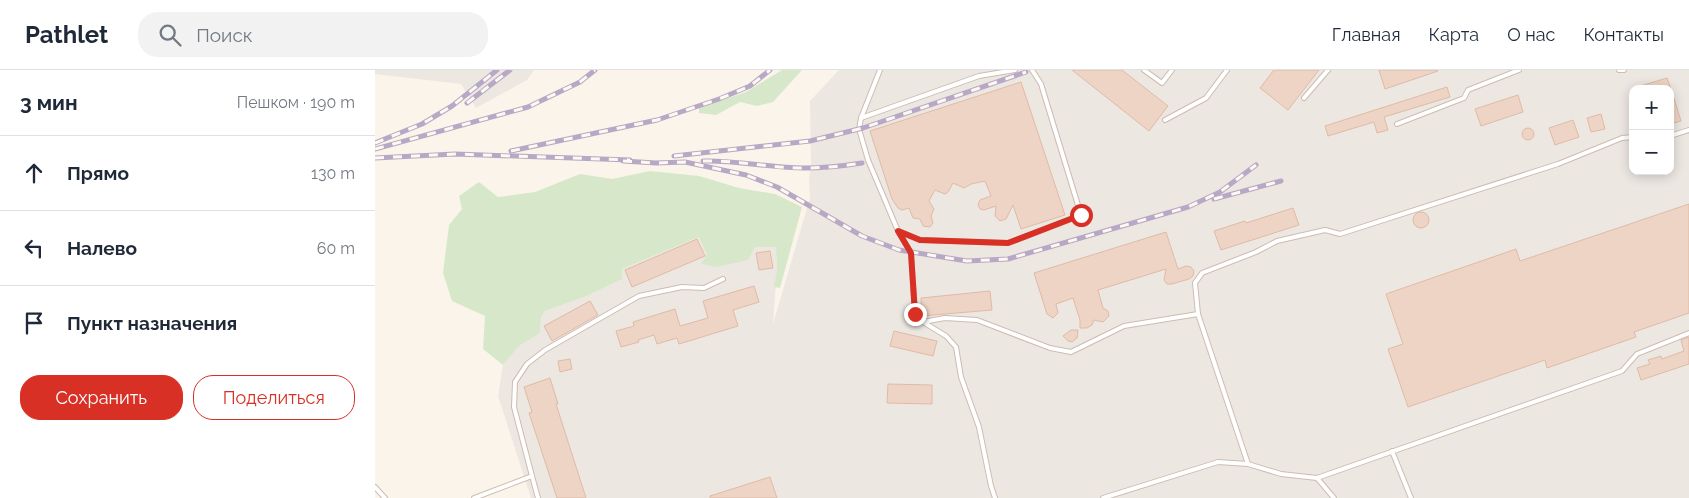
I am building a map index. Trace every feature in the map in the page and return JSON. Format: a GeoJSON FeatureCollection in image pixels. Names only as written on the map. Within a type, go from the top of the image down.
{"type":"FeatureCollection","features":[{"type":"Feature","properties":{"kind":"lane"},"geometry":{"type":"LineString","coordinates":[[880,70],[861,118],[859,130],[868,160],[898,231],[911,253],[915,314],[923,322],[946,336],[956,347],[961,377],[979,427],[995,498]]}},
{"type":"Feature","properties":{"kind":"lane"},"geometry":{"type":"LineString","coordinates":[[861,118],[979,76],[1015,70]]}},
{"type":"Feature","properties":{"kind":"lane"},"geometry":{"type":"LineString","coordinates":[[898,231],[920,240],[1008,243],[1081,215],[1041,84],[1032,70]]}},
{"type":"Feature","properties":{"kind":"lane"},"geometry":{"type":"LineString","coordinates":[[1144,70],[1162,83],[1172,70]]}},
{"type":"Feature","properties":{"kind":"lane"},"geometry":{"type":"LineString","coordinates":[[1165,120],[1206,98],[1227,70]]}},
{"type":"Feature","properties":{"kind":"lane"},"geometry":{"type":"LineString","coordinates":[[1304,98],[1328,70]]}},
{"type":"Feature","properties":{"kind":"lane"},"geometry":{"type":"LineString","coordinates":[[1397,124],[1463,98],[1469,90],[1519,70]]}},
{"type":"Feature","properties":{"kind":"lane"},"geometry":{"type":"LineString","coordinates":[[1619,70],[1624,70]]}},
{"type":"Feature","properties":{"kind":"lane"},"geometry":{"type":"LineString","coordinates":[[1674,135],[1689,130]]}},
{"type":"Feature","properties":{"kind":"lane"},"geometry":{"type":"LineString","coordinates":[[1248,464],[1198,314],[1195,283],[1202,273],[1256,252],[1277,241],[1325,230],[1340,234],[1558,164],[1622,138],[1629,137]]}},
{"type":"Feature","properties":{"kind":"lane"},"geometry":{"type":"LineString","coordinates":[[538,498],[514,407],[515,382],[527,364],[545,350],[639,296],[681,287],[704,288],[723,278]]}},
{"type":"Feature","properties":{"kind":"lane"},"geometry":{"type":"LineString","coordinates":[[923,322],[945,318],[977,320],[1050,348],[1071,352],[1124,326],[1198,314]]}},
{"type":"Feature","properties":{"kind":"lane"},"geometry":{"type":"LineString","coordinates":[[1103,498],[1218,462],[1248,464],[1281,474],[1317,478],[1622,370],[1637,354],[1689,333]]}},
{"type":"Feature","properties":{"kind":"lane"},"geometry":{"type":"LineString","coordinates":[[1392,451],[1411,498]]}},
{"type":"Feature","properties":{"kind":"lane"},"geometry":{"type":"LineString","coordinates":[[474,498],[531,476]]}},
{"type":"Feature","properties":{"kind":"lane"},"geometry":{"type":"LineString","coordinates":[[1317,478],[1334,498]]}},
{"type":"Feature","properties":{"kind":"lane"},"geometry":{"type":"LineString","coordinates":[[375,487],[385,498]]}},
{"type":"Feature","properties":{"kind":"shaded area"},"geometry":{"type":"Polygon","coordinates":[[[375,70],[534,70],[527,80],[476,108],[461,84],[375,74],[375,70]]]}},
{"type":"Feature","properties":{"kind":"shaded area"},"geometry":{"type":"Polygon","coordinates":[[[839,70],[1689,70],[1689,498],[531,498],[498,396],[503,365],[519,346],[540,333],[541,318],[545,311],[587,296],[622,279],[622,269],[699,237],[707,255],[755,247],[776,247],[777,270],[773,324],[810,198],[809,178],[811,165],[810,101],[839,70]]]}},
{"type":"Feature","properties":{"kind":"green space"},"geometry":{"type":"Polygon","coordinates":[[[782,70],[802,70],[773,102],[757,106],[740,102],[716,115],[699,113],[699,108],[746,92],[782,70]]]}},
{"type":"Feature","properties":{"kind":"green space"},"geometry":{"type":"Polygon","coordinates":[[[650,171],[699,176],[739,188],[775,194],[802,207],[780,288],[774,287],[777,270],[776,247],[755,247],[748,260],[717,267],[701,264],[707,255],[699,237],[622,269],[622,279],[587,296],[545,311],[541,318],[540,333],[519,346],[503,365],[483,349],[485,316],[452,301],[443,273],[449,225],[462,209],[459,196],[479,182],[498,197],[535,192],[580,174],[612,179],[650,171]]]}},
{"type":"Feature","properties":{"kind":"building"},"geometry":{"type":"Polygon","coordinates":[[[1072,70],[1122,70],[1168,106],[1149,131],[1072,70]]]}},
{"type":"Feature","properties":{"kind":"building"},"geometry":{"type":"Polygon","coordinates":[[[1274,70],[1319,70],[1288,110],[1260,88],[1274,70]]]}},
{"type":"Feature","properties":{"kind":"building"},"geometry":{"type":"Polygon","coordinates":[[[1379,70],[1437,70],[1438,71],[1385,89],[1379,70]]]}},
{"type":"Feature","properties":{"kind":"building"},"geometry":{"type":"Polygon","coordinates":[[[1667,78],[1670,85],[1644,85],[1667,78]]]}},
{"type":"Feature","properties":{"kind":"building"},"geometry":{"type":"Polygon","coordinates":[[[1021,82],[1065,215],[1021,229],[1013,205],[1006,219],[1000,221],[995,216],[996,206],[984,210],[980,209],[978,205],[980,200],[991,196],[985,181],[971,184],[964,188],[953,183],[945,194],[935,190],[929,201],[934,209],[931,216],[933,223],[930,227],[923,226],[920,219],[913,218],[909,208],[902,210],[898,208],[892,199],[870,131],[1021,82]]]}},
{"type":"Feature","properties":{"kind":"building"},"geometry":{"type":"Polygon","coordinates":[[[1447,87],[1450,97],[1384,117],[1388,130],[1377,133],[1374,122],[1328,136],[1325,126],[1447,87]]]}},
{"type":"Feature","properties":{"kind":"building"},"geometry":{"type":"Polygon","coordinates":[[[1518,95],[1523,112],[1481,126],[1475,109],[1518,95]]]}},
{"type":"Feature","properties":{"kind":"building"},"geometry":{"type":"Polygon","coordinates":[[[1674,98],[1681,121],[1674,123],[1674,98]]]}},
{"type":"Feature","properties":{"kind":"building"},"geometry":{"type":"Polygon","coordinates":[[[1601,114],[1605,129],[1591,132],[1587,118],[1601,114]]]}},
{"type":"Feature","properties":{"kind":"building"},"geometry":{"type":"Polygon","coordinates":[[[1573,120],[1579,137],[1555,145],[1549,128],[1573,120]]]}},
{"type":"Feature","properties":{"kind":"building"},"geometry":{"type":"Polygon","coordinates":[[[1526,128],[1530,128],[1534,134],[1530,140],[1526,140],[1522,136],[1522,132],[1526,128]]]}},
{"type":"Feature","properties":{"kind":"building"},"geometry":{"type":"Polygon","coordinates":[[[1689,204],[1689,313],[1634,332],[1636,337],[1547,368],[1545,360],[1408,407],[1388,349],[1403,344],[1386,294],[1516,249],[1520,261],[1689,204]]]}},
{"type":"Feature","properties":{"kind":"building"},"geometry":{"type":"Polygon","coordinates":[[[1293,208],[1299,225],[1221,250],[1214,231],[1293,208]]]}},
{"type":"Feature","properties":{"kind":"building"},"geometry":{"type":"Polygon","coordinates":[[[1418,212],[1424,212],[1429,217],[1427,226],[1418,228],[1413,223],[1413,217],[1418,212]]]}},
{"type":"Feature","properties":{"kind":"building"},"geometry":{"type":"Polygon","coordinates":[[[1166,232],[1178,269],[1186,266],[1191,267],[1194,271],[1193,276],[1189,279],[1167,284],[1164,280],[1166,269],[1098,290],[1103,308],[1108,311],[1109,316],[1103,322],[1094,320],[1092,325],[1087,328],[1080,328],[1080,320],[1073,298],[1056,304],[1058,313],[1053,318],[1047,314],[1034,273],[1166,232]]]}},
{"type":"Feature","properties":{"kind":"building"},"geometry":{"type":"Polygon","coordinates":[[[697,239],[705,256],[632,287],[625,270],[697,239]]]}},
{"type":"Feature","properties":{"kind":"building"},"geometry":{"type":"Polygon","coordinates":[[[770,251],[773,268],[759,270],[756,253],[770,251]]]}},
{"type":"Feature","properties":{"kind":"building"},"geometry":{"type":"Polygon","coordinates":[[[754,286],[759,302],[733,310],[738,326],[679,344],[677,338],[657,344],[654,335],[621,347],[616,331],[634,326],[633,322],[675,309],[680,326],[708,318],[703,301],[754,286]]]}},
{"type":"Feature","properties":{"kind":"building"},"geometry":{"type":"Polygon","coordinates":[[[990,291],[992,310],[922,316],[921,298],[990,291]]]}},
{"type":"Feature","properties":{"kind":"building"},"geometry":{"type":"Polygon","coordinates":[[[590,301],[598,315],[552,341],[544,326],[590,301]]]}},
{"type":"Feature","properties":{"kind":"building"},"geometry":{"type":"Polygon","coordinates":[[[1071,330],[1078,330],[1077,338],[1072,342],[1063,336],[1071,330]]]}},
{"type":"Feature","properties":{"kind":"building"},"geometry":{"type":"Polygon","coordinates":[[[894,331],[937,341],[933,356],[890,346],[894,331]]]}},
{"type":"Feature","properties":{"kind":"building"},"geometry":{"type":"Polygon","coordinates":[[[1689,337],[1689,364],[1641,380],[1637,368],[1650,364],[1648,360],[1661,356],[1662,359],[1684,351],[1681,340],[1689,337]]]}},
{"type":"Feature","properties":{"kind":"building"},"geometry":{"type":"Polygon","coordinates":[[[570,359],[572,369],[560,372],[558,361],[570,359]]]}},
{"type":"Feature","properties":{"kind":"building"},"geometry":{"type":"Polygon","coordinates":[[[550,378],[558,404],[556,404],[586,498],[557,498],[529,413],[532,412],[524,387],[550,378]]]}},
{"type":"Feature","properties":{"kind":"building"},"geometry":{"type":"Polygon","coordinates":[[[888,384],[932,385],[932,404],[887,403],[888,384]]]}},
{"type":"Feature","properties":{"kind":"building"},"geometry":{"type":"Polygon","coordinates":[[[770,477],[777,498],[710,498],[710,496],[770,477]]]}},
{"type":"Feature","properties":{"kind":"railway"},"geometry":{"type":"LineString","coordinates":[[375,143],[422,124],[452,106],[497,70]]}},
{"type":"Feature","properties":{"kind":"railway"},"geometry":{"type":"LineString","coordinates":[[467,103],[510,70]]}},
{"type":"Feature","properties":{"kind":"railway"},"geometry":{"type":"LineString","coordinates":[[375,149],[528,107],[580,82],[595,70]]}},
{"type":"Feature","properties":{"kind":"railway"},"geometry":{"type":"LineString","coordinates":[[511,151],[657,120],[719,99],[750,86],[770,70]]}},
{"type":"Feature","properties":{"kind":"railway"},"geometry":{"type":"LineString","coordinates":[[674,156],[810,141],[863,128],[1026,72]]}},
{"type":"Feature","properties":{"kind":"railway"},"geometry":{"type":"LineString","coordinates":[[375,158],[455,154],[630,160]]}},
{"type":"Feature","properties":{"kind":"railway"},"geometry":{"type":"LineString","coordinates":[[623,161],[685,162],[746,175],[777,187],[862,236],[899,250],[967,261],[1008,259],[1188,207],[1220,192],[1256,165]]}},
{"type":"Feature","properties":{"kind":"railway"},"geometry":{"type":"LineString","coordinates":[[703,161],[804,168],[862,163]]}},
{"type":"Feature","properties":{"kind":"railway"},"geometry":{"type":"LineString","coordinates":[[1214,199],[1281,181]]}},
{"type":"Feature","properties":{"kind":"route"},"geometry":{"type":"LineString","coordinates":[[915,314],[911,253],[898,231],[920,240],[1008,243],[1081,215]]}}]}
